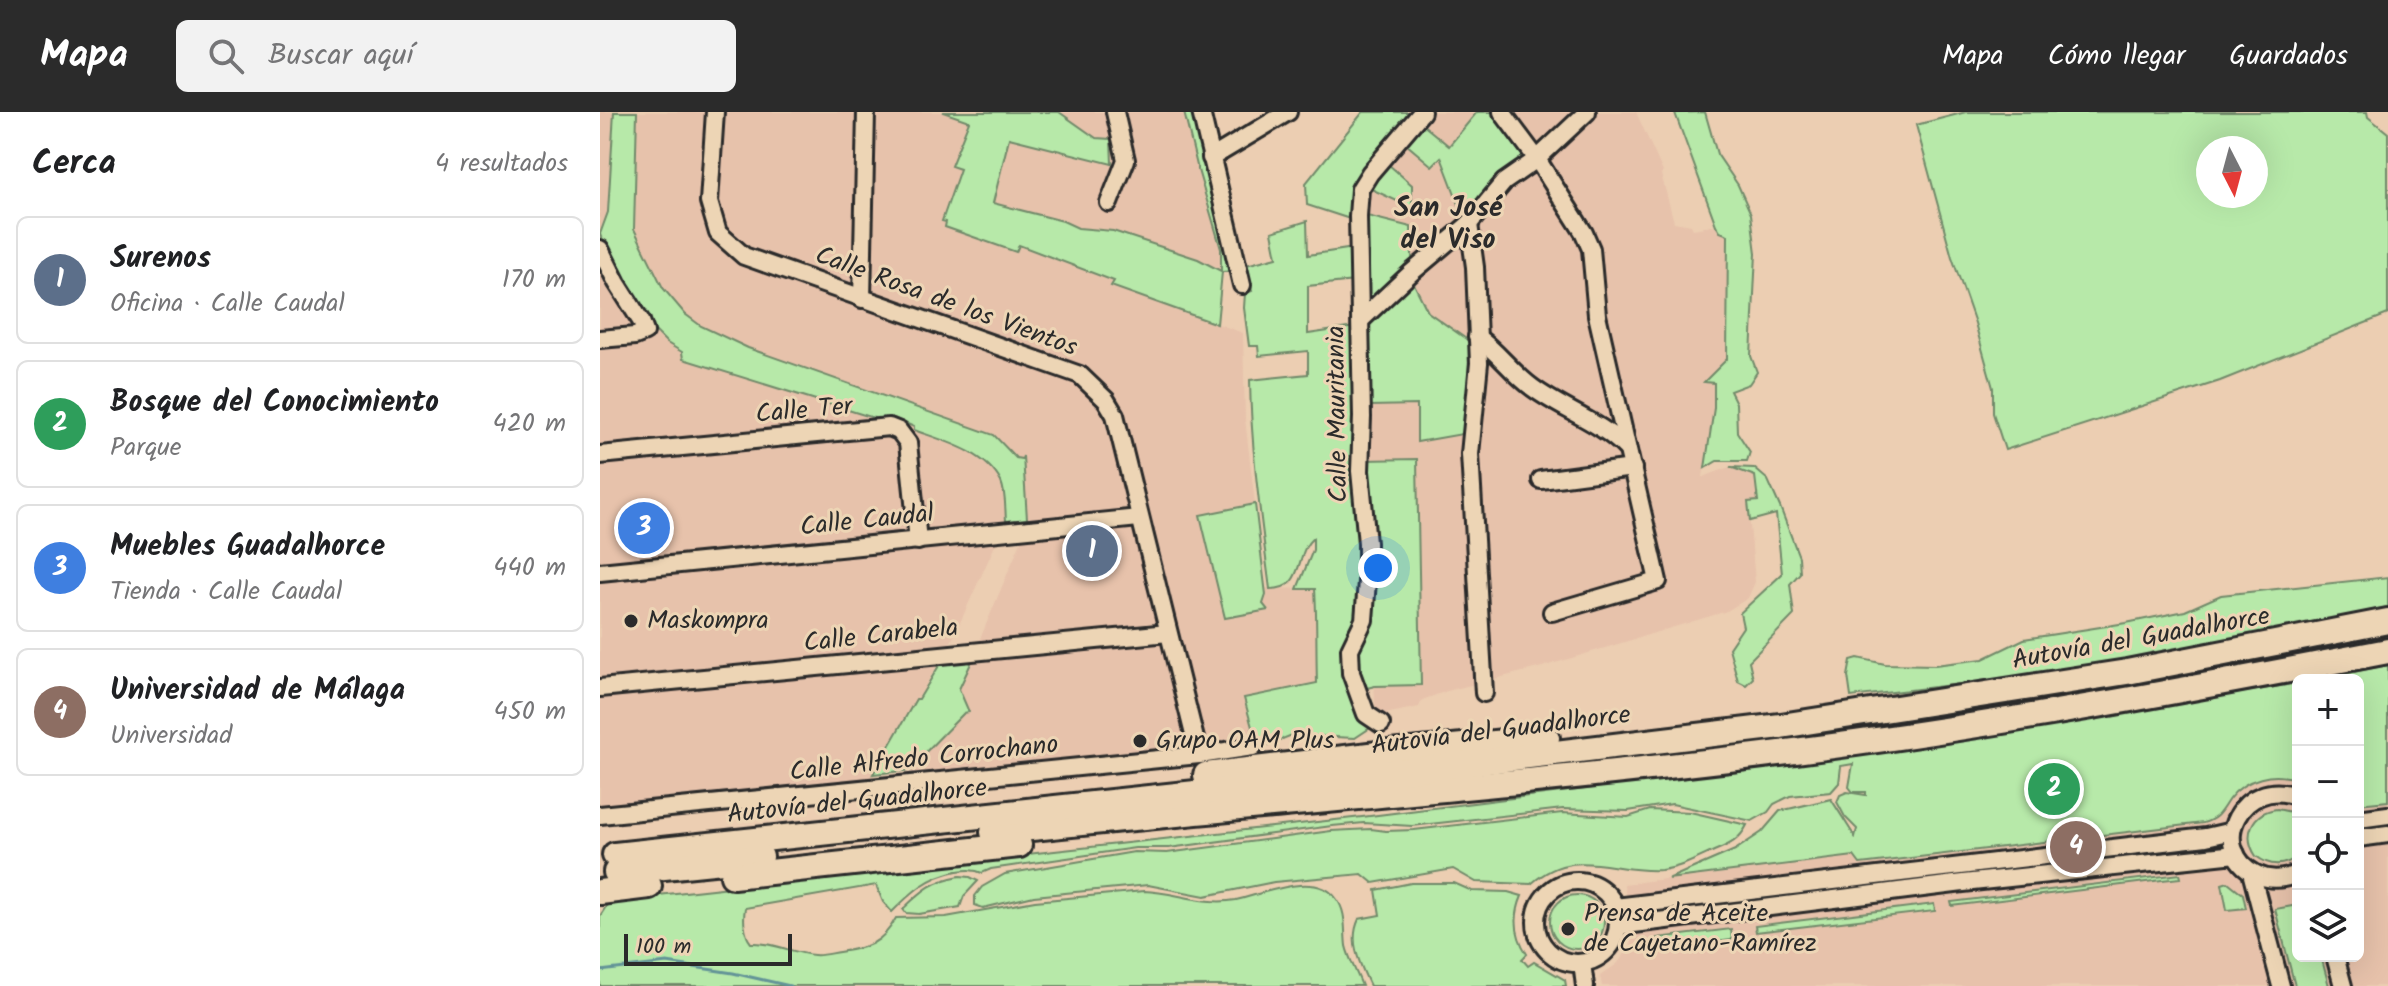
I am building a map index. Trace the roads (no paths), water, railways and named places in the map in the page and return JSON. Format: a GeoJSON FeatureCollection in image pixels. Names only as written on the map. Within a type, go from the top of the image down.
{"type":"FeatureCollection","features":[{"type":"Feature","properties":{"kind":"highway","name":"Autovía del Guadalhorce"},"geometry":{"type":"LineString","coordinates":[[610,857],[1369,755],[1904,707],[2127,672],[2388,621]]}},
{"type":"Feature","properties":{"kind":"highway","name":"Autovía del Guadalhorce"},"geometry":{"type":"LineString","coordinates":[[610,857],[1014,830],[1497,785],[1815,748],[2132,701],[2388,651]]}},
{"type":"Feature","properties":{"kind":"highway"},"geometry":{"type":"LineString","coordinates":[[600,892],[1115,835],[1497,785]]}},
{"type":"Feature","properties":{"kind":"street","name":"Calle Rosa de los Vientos"},"geometry":{"type":"LineString","coordinates":[[715,112],[709,202],[718,233],[744,256],[1080,375],[1106,400],[1115,415],[1199,755]]}},
{"type":"Feature","properties":{"kind":"street"},"geometry":{"type":"LineString","coordinates":[[862,299],[866,112]]}},
{"type":"Feature","properties":{"kind":"street"},"geometry":{"type":"LineString","coordinates":[[1109,203],[1126,160],[1115,112]]}},
{"type":"Feature","properties":{"kind":"street"},"geometry":{"type":"LineString","coordinates":[[1201,112],[1242,285]]}},
{"type":"Feature","properties":{"kind":"street"},"geometry":{"type":"LineString","coordinates":[[1211,158],[1288,112]]}},
{"type":"Feature","properties":{"kind":"street","name":"Calle Mauritania"},"geometry":{"type":"LineString","coordinates":[[1381,724],[1366,714],[1351,673],[1350,649],[1364,620],[1367,581],[1367,543],[1360,471],[1358,216],[1360,189],[1422,112]]}},
{"type":"Feature","properties":{"kind":"street"},"geometry":{"type":"LineString","coordinates":[[1502,112],[1537,159],[1591,249],[1597,315],[1658,581],[1552,612]]}},
{"type":"Feature","properties":{"kind":"street"},"geometry":{"type":"LineString","coordinates":[[1361,320],[1469,224],[1504,182],[1537,159],[1587,112]]}},
{"type":"Feature","properties":{"kind":"street"},"geometry":{"type":"LineString","coordinates":[[1469,224],[1475,267],[1479,363],[1470,454],[1484,693]]}},
{"type":"Feature","properties":{"kind":"street"},"geometry":{"type":"LineString","coordinates":[[600,249],[645,332],[635,336],[600,339]]}},
{"type":"Feature","properties":{"kind":"street"},"geometry":{"type":"LineString","coordinates":[[1477,337],[1492,347],[1531,387],[1615,437],[1628,450]]}},
{"type":"Feature","properties":{"kind":"street","name":"Calle Ter"},"geometry":{"type":"LineString","coordinates":[[600,455],[889,427],[899,431],[908,443],[918,541]]}},
{"type":"Feature","properties":{"kind":"street"},"geometry":{"type":"LineString","coordinates":[[1541,480],[1633,468]]}},
{"type":"Feature","properties":{"kind":"street","name":"Calle Caudal"},"geometry":{"type":"LineString","coordinates":[[600,572],[1139,518]]}},
{"type":"Feature","properties":{"kind":"street","name":"Calle Carabela"},"geometry":{"type":"LineString","coordinates":[[600,688],[1168,633]]}},
{"type":"Feature","properties":{"kind":"street","name":"Calle Alfredo Corrochano"},"geometry":{"type":"LineString","coordinates":[[600,815],[1253,747]]}},
{"type":"Feature","properties":{"kind":"street"},"geometry":{"type":"LineString","coordinates":[[2281,986],[2251,872],[2236,854],[2232,831],[2240,812],[2253,798],[2279,791],[2292,795]]}},
{"type":"Feature","properties":{"kind":"street"},"geometry":{"type":"LineString","coordinates":[[2364,818],[2388,815]]}},
{"type":"Feature","properties":{"kind":"street"},"geometry":{"type":"LineString","coordinates":[[1615,907],[1962,868],[2206,837],[2232,831]]}},
{"type":"Feature","properties":{"kind":"street"},"geometry":{"type":"LineString","coordinates":[[2364,837],[2388,834]]}},
{"type":"Feature","properties":{"kind":"street"},"geometry":{"type":"LineString","coordinates":[[1618,926],[1978,881],[2236,854]]}},
{"type":"Feature","properties":{"kind":"street"},"geometry":{"type":"LineString","coordinates":[[2251,872],[2276,880],[2292,875]]}},
{"type":"Feature","properties":{"kind":"street"},"geometry":{"type":"LineString","coordinates":[[1571,881],[1584,881],[1598,886],[1608,895],[1615,907],[1618,926],[1609,947],[1601,955],[1582,963],[1565,961],[1552,955],[1537,933],[1536,919],[1539,905],[1546,894],[1571,881]]}},
{"type":"Feature","properties":{"kind":"street"},"geometry":{"type":"LineString","coordinates":[[2337,962],[2343,986]]}},
{"type":"Feature","properties":{"kind":"street"},"geometry":{"type":"LineString","coordinates":[[1582,963],[1585,986]]}},
{"type":"Feature","properties":{"kind":"waterway"},"geometry":{"type":"LineString","coordinates":[[600,971],[667,963],[790,986]]}},
{"type":"Feature","properties":{"kind":"place","name":"Muebles Guadalhorce"},"geometry":{"type":"Point","coordinates":[644,528]}},
{"type":"Feature","properties":{"kind":"place","name":"Surenos"},"geometry":{"type":"Point","coordinates":[1092,551]}},
{"type":"Feature","properties":{"kind":"place","name":"Maskompra"},"geometry":{"type":"Point","coordinates":[631,621]}},
{"type":"Feature","properties":{"kind":"place","name":"Grupo OAM Plus"},"geometry":{"type":"Point","coordinates":[1140,741]}},
{"type":"Feature","properties":{"kind":"place","name":"Bosque del Conocimiento"},"geometry":{"type":"Point","coordinates":[2054,789]}},
{"type":"Feature","properties":{"kind":"place","name":"Universidad de Málaga"},"geometry":{"type":"Point","coordinates":[2076,847]}},
{"type":"Feature","properties":{"kind":"place","name":"Prensa de Aceite de Cayetano-Ramírez"},"geometry":{"type":"Point","coordinates":[1568,929]}},
{"type":"Feature","properties":{"kind":"district","name":"San José del Viso"},"geometry":{"type":"Point","coordinates":[1448,224]}}]}
